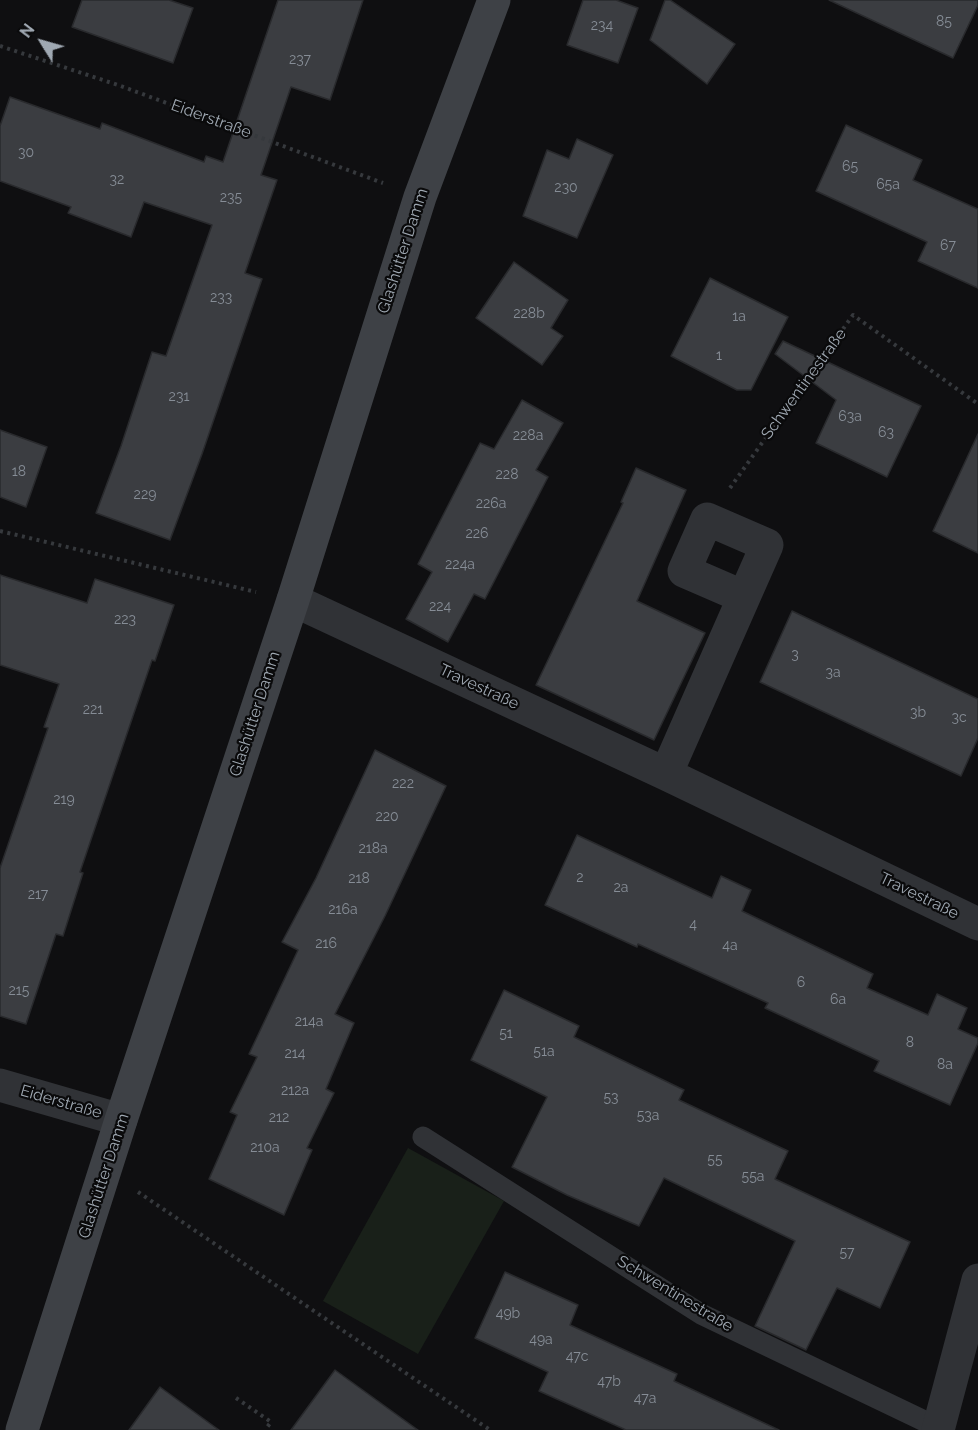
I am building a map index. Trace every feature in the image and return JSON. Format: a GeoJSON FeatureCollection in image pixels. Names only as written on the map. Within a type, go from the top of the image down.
{"type":"FeatureCollection","features":[{"type":"Feature","properties":{"kind":"street","name":"Glashütter Damm"},"geometry":{"type":"LineString","coordinates":[[22,1430],[121,1120],[293,600],[420,197],[494,0]]}},
{"type":"Feature","properties":{"kind":"street"},"geometry":{"type":"LineString","coordinates":[[666,774],[767,545],[707,519],[684,571],[744,597]]}},
{"type":"Feature","properties":{"kind":"street","name":"Travestraße"},"geometry":{"type":"LineString","coordinates":[[293,600],[666,774],[978,924]]}},
{"type":"Feature","properties":{"kind":"street","name":"Eiderstraße"},"geometry":{"type":"LineString","coordinates":[[0,1085],[121,1120]]}},
{"type":"Feature","properties":{"kind":"street","name":"Schwentinestraße"},"geometry":{"type":"LineString","coordinates":[[938,1429],[978,1281]]}},
{"type":"Feature","properties":{"kind":"lane","name":"Schwentinestraße"},"geometry":{"type":"LineString","coordinates":[[423,1137],[701,1314],[938,1429]]}},
{"type":"Feature","properties":{"kind":"path","name":"Eiderstraße"},"geometry":{"type":"LineString","coordinates":[[0,46],[118,85],[420,197]]}},
{"type":"Feature","properties":{"kind":"path","name":"Schwentinestraße"},"geometry":{"type":"LineString","coordinates":[[707,519],[853,315],[978,404]]}},
{"type":"Feature","properties":{"kind":"path"},"geometry":{"type":"LineString","coordinates":[[0,531],[293,600]]}},
{"type":"Feature","properties":{"kind":"path"},"geometry":{"type":"LineString","coordinates":[[105,1170],[489,1430]]}},
{"type":"Feature","properties":{"kind":"path"},"geometry":{"type":"LineString","coordinates":[[237,1398],[271,1422],[265,1430]]}},
{"type":"Feature","properties":{"kind":"shaded area"},"geometry":{"type":"Polygon","coordinates":[[[408,1148],[504,1201],[418,1354],[323,1301],[408,1148]]]}},
{"type":"Feature","properties":{"kind":"building"},"geometry":{"type":"Polygon","coordinates":[[[82,0],[169,0],[193,8],[173,63],[72,27],[82,0]]]}},
{"type":"Feature","properties":{"kind":"building"},"geometry":{"type":"Polygon","coordinates":[[[278,0],[363,0],[330,100],[291,87],[261,175],[277,180],[245,273],[262,279],[170,540],[96,513],[152,352],[166,356],[212,225],[144,202],[131,237],[68,213],[71,207],[0,181],[0,126],[10,97],[100,129],[102,123],[204,162],[206,156],[223,162],[278,0]]]}},
{"type":"Feature","properties":{"kind":"building"},"geometry":{"type":"Polygon","coordinates":[[[583,0],[616,0],[638,8],[618,63],[567,45],[583,0]]]}},
{"type":"Feature","properties":{"kind":"building"},"geometry":{"type":"Polygon","coordinates":[[[665,0],[670,0],[735,44],[707,84],[650,40],[665,0]]]}},
{"type":"Feature","properties":{"kind":"building"},"geometry":{"type":"Polygon","coordinates":[[[829,0],[978,0],[978,5],[953,58],[829,0]]]}},
{"type":"Feature","properties":{"kind":"building"},"geometry":{"type":"Polygon","coordinates":[[[846,125],[922,160],[913,180],[978,209],[978,288],[918,261],[927,242],[816,191],[846,125]]]}},
{"type":"Feature","properties":{"kind":"building"},"geometry":{"type":"Polygon","coordinates":[[[577,139],[613,155],[577,238],[523,216],[547,150],[569,159],[577,139]]]}},
{"type":"Feature","properties":{"kind":"building"},"geometry":{"type":"Polygon","coordinates":[[[514,262],[568,300],[551,328],[563,336],[542,365],[476,318],[514,262]]]}},
{"type":"Feature","properties":{"kind":"building"},"geometry":{"type":"Polygon","coordinates":[[[710,278],[788,317],[751,390],[737,390],[671,356],[710,278]]]}},
{"type":"Feature","properties":{"kind":"building"},"geometry":{"type":"Polygon","coordinates":[[[783,341],[921,406],[887,477],[816,443],[836,400],[775,354],[783,341]]]}},
{"type":"Feature","properties":{"kind":"building"},"geometry":{"type":"Polygon","coordinates":[[[522,400],[563,423],[536,470],[548,477],[485,599],[474,594],[448,642],[406,619],[432,572],[418,564],[480,443],[494,449],[522,400]]]}},
{"type":"Feature","properties":{"kind":"building"},"geometry":{"type":"Polygon","coordinates":[[[0,430],[47,447],[26,507],[0,497],[0,430]]]}},
{"type":"Feature","properties":{"kind":"building"},"geometry":{"type":"Polygon","coordinates":[[[978,434],[978,553],[933,531],[978,434]]]}},
{"type":"Feature","properties":{"kind":"building"},"geometry":{"type":"Polygon","coordinates":[[[636,468],[686,490],[637,601],[705,633],[654,740],[536,685],[623,503],[621,502],[636,468]]]}},
{"type":"Feature","properties":{"kind":"building"},"geometry":{"type":"Polygon","coordinates":[[[0,575],[87,603],[95,579],[174,605],[155,661],[152,660],[80,872],[83,873],[63,936],[56,934],[26,1024],[0,1016],[0,868],[48,728],[44,727],[59,684],[0,665],[0,575]]]}},
{"type":"Feature","properties":{"kind":"building"},"geometry":{"type":"Polygon","coordinates":[[[792,611],[978,699],[978,738],[961,776],[760,682],[792,611]]]}},
{"type":"Feature","properties":{"kind":"building"},"geometry":{"type":"Polygon","coordinates":[[[375,750],[446,786],[385,916],[335,1014],[354,1023],[326,1089],[334,1093],[307,1148],[312,1150],[284,1215],[209,1179],[237,1115],[230,1112],[257,1057],[249,1054],[298,950],[282,942],[316,878],[375,750]]]}},
{"type":"Feature","properties":{"kind":"building"},"geometry":{"type":"Polygon","coordinates":[[[577,835],[712,898],[721,876],[751,890],[742,911],[873,974],[867,988],[928,1015],[937,994],[967,1008],[958,1029],[978,1038],[978,1043],[950,1105],[874,1071],[879,1061],[765,1008],[768,1003],[545,905],[577,835]]]}},
{"type":"Feature","properties":{"kind":"building"},"geometry":{"type":"Polygon","coordinates":[[[504,990],[579,1026],[574,1037],[684,1090],[679,1100],[788,1151],[775,1179],[910,1242],[880,1308],[837,1288],[806,1350],[755,1326],[795,1241],[664,1178],[639,1226],[567,1195],[512,1167],[547,1097],[471,1060],[504,990]]]}},
{"type":"Feature","properties":{"kind":"building"},"geometry":{"type":"Polygon","coordinates":[[[505,1272],[578,1305],[570,1325],[677,1374],[674,1381],[779,1430],[626,1430],[539,1391],[548,1372],[475,1338],[505,1272]]]}},
{"type":"Feature","properties":{"kind":"building"},"geometry":{"type":"Polygon","coordinates":[[[335,1370],[418,1430],[291,1430],[335,1370]]]}},
{"type":"Feature","properties":{"kind":"building"},"geometry":{"type":"Polygon","coordinates":[[[160,1387],[219,1430],[129,1430],[160,1387]]]}}]}
